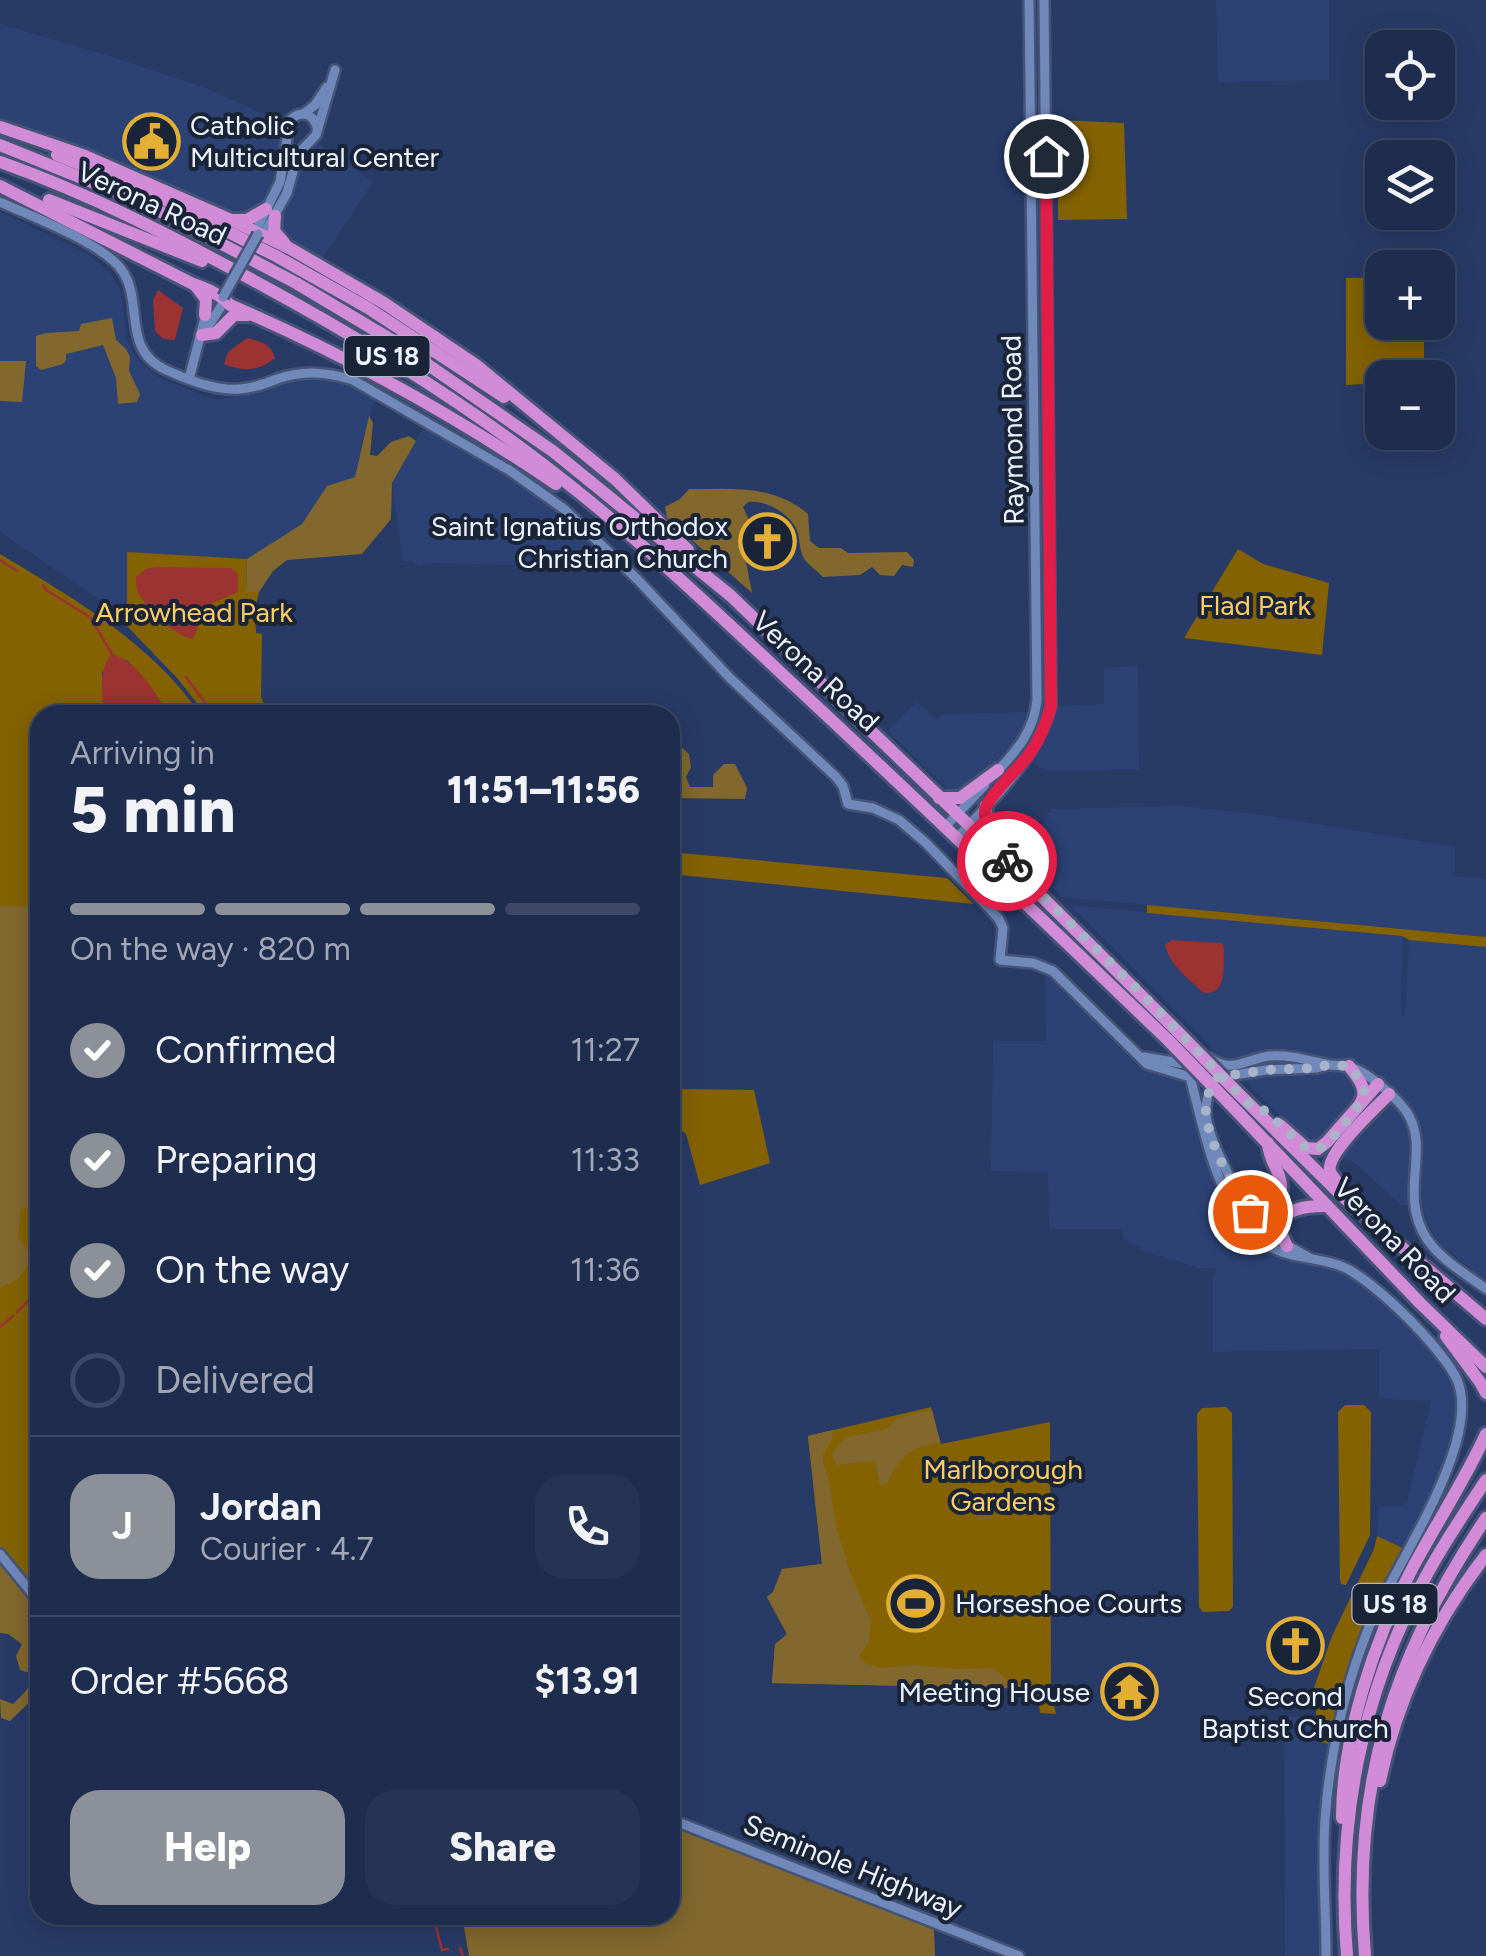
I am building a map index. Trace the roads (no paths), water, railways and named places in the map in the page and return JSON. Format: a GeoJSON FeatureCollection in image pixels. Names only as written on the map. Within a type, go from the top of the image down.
{"type":"FeatureCollection","features":[{"type":"Feature","properties":{"kind":"highway"},"geometry":{"type":"LineString","coordinates":[[0,129],[98,162],[231,220],[291,249],[384,303],[476,365],[615,479],[731,596]]}},
{"type":"Feature","properties":{"kind":"highway"},"geometry":{"type":"LineString","coordinates":[[0,129],[155,195],[276,256],[368,308],[556,432]]}},
{"type":"Feature","properties":{"kind":"highway","name":"Verona Road"},"geometry":{"type":"LineString","coordinates":[[0,144],[146,204],[296,282],[395,342],[554,452],[731,596],[1060,914],[1234,1098],[1268,1143],[1327,1206],[1486,1367]]}},
{"type":"Feature","properties":{"kind":"highway","name":"Verona Road"},"geometry":{"type":"LineString","coordinates":[[0,162],[178,240],[308,310],[394,360],[540,462],[602,511],[824,713],[1032,912],[1173,1035]]}},
{"type":"Feature","properties":{"kind":"highway"},"geometry":{"type":"LineString","coordinates":[[0,184],[188,255],[308,310]]}},
{"type":"Feature","properties":{"kind":"highway"},"geometry":{"type":"LineString","coordinates":[[0,184],[223,297],[230,305],[354,365],[479,434],[636,542]]}},
{"type":"Feature","properties":{"kind":"highway"},"geometry":{"type":"LineString","coordinates":[[231,220],[248,220],[271,212],[274,232],[291,249]]}},
{"type":"Feature","properties":{"kind":"highway"},"geometry":{"type":"LineString","coordinates":[[193,284],[206,300],[205,315]]}},
{"type":"Feature","properties":{"kind":"highway"},"geometry":{"type":"LineString","coordinates":[[202,335],[216,333],[234,315],[255,316]]}},
{"type":"Feature","properties":{"kind":"highway"},"geometry":{"type":"LineString","coordinates":[[939,798],[960,798],[998,770]]}},
{"type":"Feature","properties":{"kind":"highway"},"geometry":{"type":"LineString","coordinates":[[986,806],[985,818],[1005,860]]}},
{"type":"Feature","properties":{"kind":"highway"},"geometry":{"type":"LineString","coordinates":[[1349,1066],[1364,1092],[1358,1108]]}},
{"type":"Feature","properties":{"kind":"highway"},"geometry":{"type":"LineString","coordinates":[[1250,1105],[1260,1107],[1310,1150],[1318,1149],[1378,1084]]}},
{"type":"Feature","properties":{"kind":"highway"},"geometry":{"type":"LineString","coordinates":[[1359,1212],[1330,1173],[1331,1160],[1389,1094]]}},
{"type":"Feature","properties":{"kind":"highway","name":"Verona Road"},"geometry":{"type":"LineString","coordinates":[[1234,1098],[1250,1105],[1359,1212],[1486,1319]]}},
{"type":"Feature","properties":{"kind":"highway"},"geometry":{"type":"LineString","coordinates":[[1259,1227],[1281,1190],[1281,1181],[1268,1157],[1268,1143]]}},
{"type":"Feature","properties":{"kind":"highway"},"geometry":{"type":"LineString","coordinates":[[1248,1208],[1270,1205]]}},
{"type":"Feature","properties":{"kind":"highway"},"geometry":{"type":"LineString","coordinates":[[1259,1227],[1290,1211],[1310,1205],[1327,1206]]}},
{"type":"Feature","properties":{"kind":"highway"},"geometry":{"type":"LineString","coordinates":[[1290,1211],[1280,1230],[1292,1248]]}},
{"type":"Feature","properties":{"kind":"highway","name":"US 18"},"geometry":{"type":"LineString","coordinates":[[1420,1302],[1486,1393]]}},
{"type":"Feature","properties":{"kind":"highway","name":"US 18"},"geometry":{"type":"LineString","coordinates":[[1344,1906],[1343,1796],[1350,1746],[1368,1672],[1390,1613],[1485,1436]]}},
{"type":"Feature","properties":{"kind":"highway"},"geometry":{"type":"LineString","coordinates":[[1348,1956],[1344,1906],[1347,1837],[1363,1736],[1376,1690],[1418,1589],[1486,1480]]}},
{"type":"Feature","properties":{"kind":"highway"},"geometry":{"type":"LineString","coordinates":[[1365,1956],[1362,1869],[1376,1756],[1384,1725],[1402,1670],[1433,1603],[1486,1518]]}},
{"type":"Feature","properties":{"kind":"highway","name":"US 18"},"geometry":{"type":"LineString","coordinates":[[1363,1932],[1377,1794],[1395,1726],[1435,1631],[1486,1555]]}},
{"type":"Feature","properties":{"kind":"street","name":"Raymond Road"},"geometry":{"type":"LineString","coordinates":[[946,827],[953,812],[1027,736],[1038,700],[1029,0]]}},
{"type":"Feature","properties":{"kind":"street","name":"Raymond Road"},"geometry":{"type":"LineString","coordinates":[[957,838],[1025,760],[1039,740],[1051,706],[1044,0]]}},
{"type":"Feature","properties":{"kind":"street"},"geometry":{"type":"LineString","coordinates":[[202,335],[222,306],[223,297],[258,234],[265,232],[271,212],[280,182],[290,120],[316,105],[334,74],[313,139],[296,157],[287,193],[271,212]]}},
{"type":"Feature","properties":{"kind":"street"},"geometry":{"type":"LineString","coordinates":[[303,114],[312,117],[317,130]]}},
{"type":"Feature","properties":{"kind":"street"},"geometry":{"type":"LineString","coordinates":[[288,134],[295,141],[306,143]]}},
{"type":"Feature","properties":{"kind":"street"},"geometry":{"type":"LineString","coordinates":[[0,202],[73,236],[113,260],[130,285],[135,333],[146,354],[165,370],[227,390],[311,372],[353,380],[551,498],[638,580],[730,678],[836,777],[848,804],[889,814],[950,868],[1001,923],[1000,960],[1053,971],[1147,1064],[1204,1087],[1266,1070],[1327,1065],[1349,1066],[1363,1072],[1389,1094],[1412,1122],[1414,1197],[1420,1227],[1439,1253],[1486,1289]]}},
{"type":"Feature","properties":{"kind":"street"},"geometry":{"type":"LineString","coordinates":[[189,378],[205,315],[212,299],[223,297]]}},
{"type":"Feature","properties":{"kind":"street"},"geometry":{"type":"LineString","coordinates":[[1138,1056],[1191,1065]]}},
{"type":"Feature","properties":{"kind":"street"},"geometry":{"type":"LineString","coordinates":[[1326,1956],[1325,1821],[1342,1715],[1370,1626],[1430,1508],[1458,1438],[1462,1400],[1447,1362],[1360,1275],[1341,1266],[1277,1251],[1259,1227],[1233,1205],[1209,1153],[1191,1065],[1203,1057],[1232,1066],[1279,1056],[1327,1065]]}},
{"type":"Feature","properties":{"kind":"street"},"geometry":{"type":"LineString","coordinates":[[1216,1063],[1216,1081],[1206,1100],[1207,1123],[1224,1162],[1266,1237],[1308,1258]]}},
{"type":"Feature","properties":{"kind":"street"},"geometry":{"type":"LineString","coordinates":[[0,1554],[30,1591]]}},
{"type":"Feature","properties":{"kind":"street","name":"Seminole Highway"},"geometry":{"type":"LineString","coordinates":[[680,1823],[1020,1956]]}},
{"type":"Feature","properties":{"kind":"waterway"},"geometry":{"type":"LineString","coordinates":[[0,560],[17,571]]}},
{"type":"Feature","properties":{"kind":"waterway"},"geometry":{"type":"LineString","coordinates":[[43,585],[90,617],[112,654]]}},
{"type":"Feature","properties":{"kind":"waterway"},"geometry":{"type":"LineString","coordinates":[[186,677],[207,705]]}},
{"type":"Feature","properties":{"kind":"waterway"},"geometry":{"type":"LineString","coordinates":[[17,1312],[30,1300]]}},
{"type":"Feature","properties":{"kind":"waterway"},"geometry":{"type":"LineString","coordinates":[[0,1327],[13,1316]]}},
{"type":"Feature","properties":{"kind":"waterway"},"geometry":{"type":"LineString","coordinates":[[436,1925],[442,1950],[448,1949]]}},
{"type":"Feature","properties":{"kind":"waterway"},"geometry":{"type":"LineString","coordinates":[[460,1948],[463,1956]]}},
{"type":"Feature","properties":{"kind":"place","name":"Catholic Multicultural Center"},"geometry":{"type":"Point","coordinates":[151,141]}},
{"type":"Feature","properties":{"kind":"place","name":"Saint Ignatius Orthodox Christian Church"},"geometry":{"type":"Point","coordinates":[767,542]}},
{"type":"Feature","properties":{"kind":"place","name":"Horseshoe Courts"},"geometry":{"type":"Point","coordinates":[916,1603]}},
{"type":"Feature","properties":{"kind":"place","name":"Second Baptist Church"},"geometry":{"type":"Point","coordinates":[1295,1645]}},
{"type":"Feature","properties":{"kind":"place","name":"Meeting House"},"geometry":{"type":"Point","coordinates":[1129,1692]}},
{"type":"Feature","properties":{"kind":"park label","name":"Flad Park"},"geometry":{"type":"Point","coordinates":[1255,605]}},
{"type":"Feature","properties":{"kind":"park label","name":"Arrowhead Park"},"geometry":{"type":"Point","coordinates":[194,612]}},
{"type":"Feature","properties":{"kind":"park label","name":"Marlborough Gardens"},"geometry":{"type":"Point","coordinates":[1003,1485]}}]}
